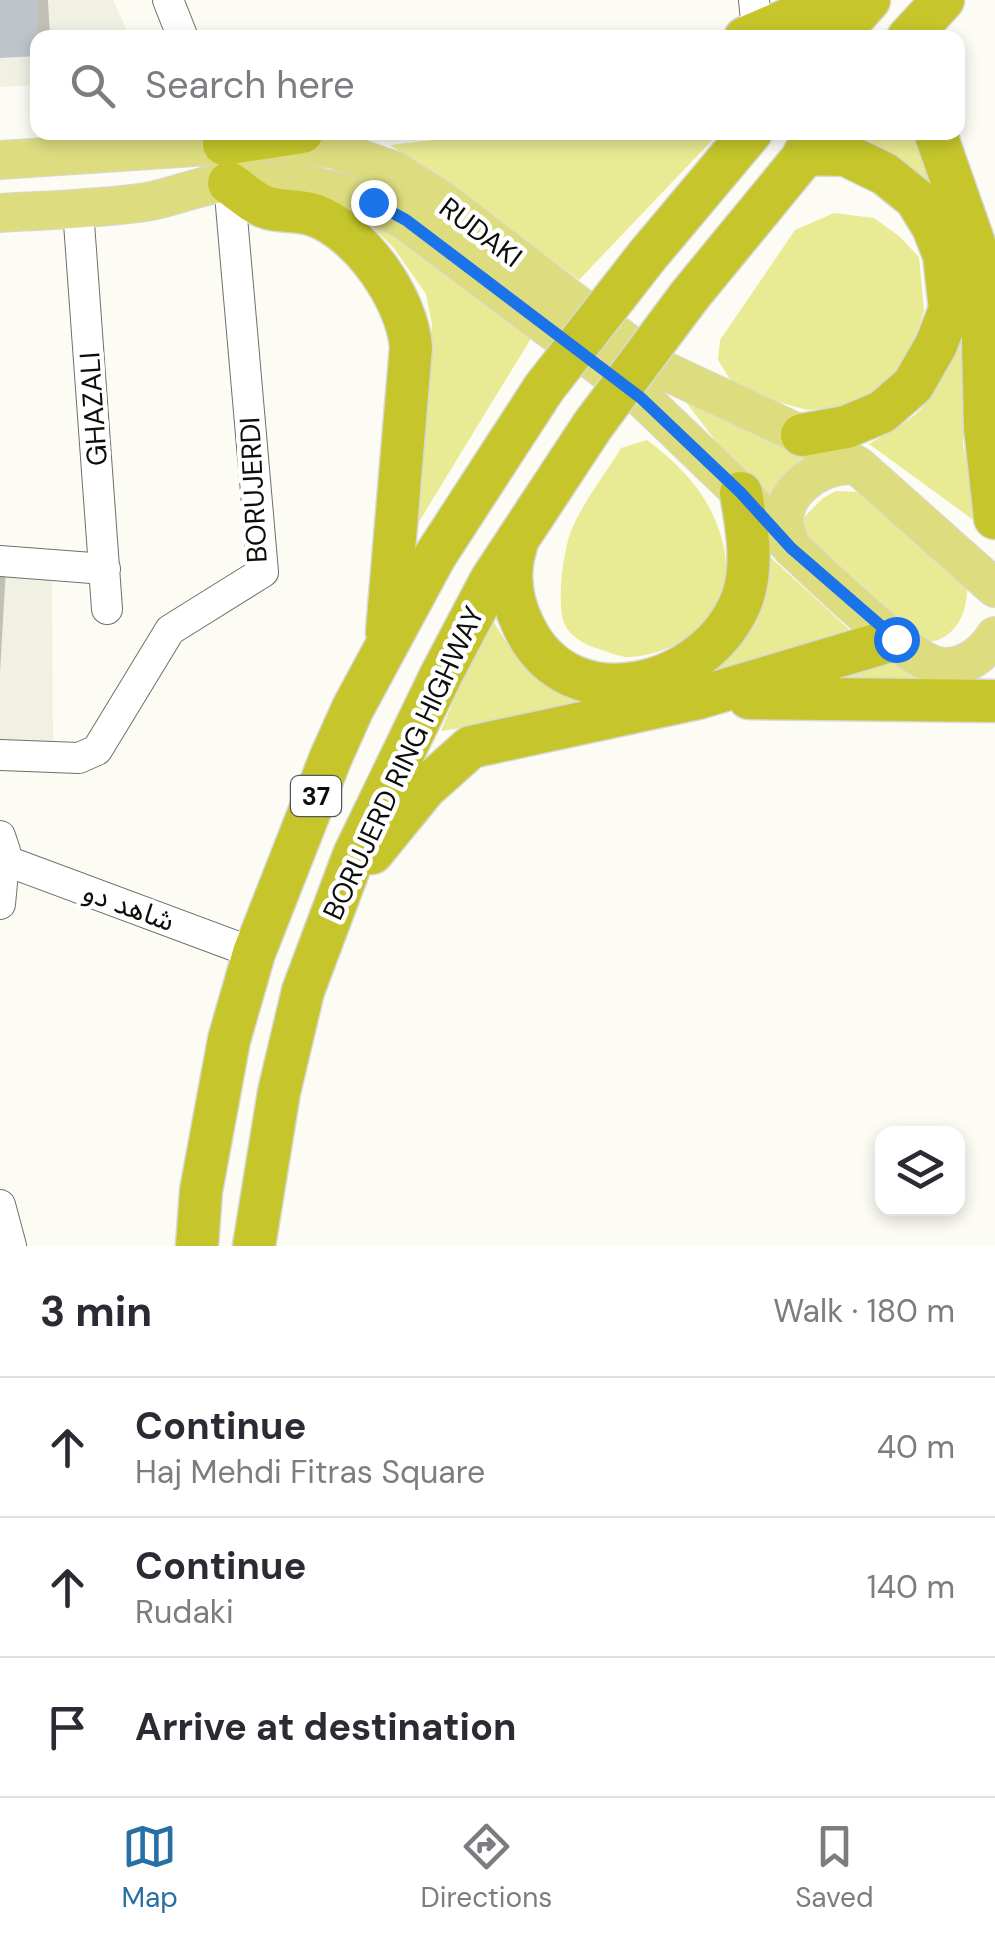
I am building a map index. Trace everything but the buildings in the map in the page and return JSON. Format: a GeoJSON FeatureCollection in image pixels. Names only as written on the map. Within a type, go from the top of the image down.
{"type":"FeatureCollection","features":[{"type":"Feature","properties":{"kind":"highway"},"geometry":{"type":"LineString","coordinates":[[752,23],[834,0]]}},
{"type":"Feature","properties":{"kind":"highway"},"geometry":{"type":"LineString","coordinates":[[842,30],[870,0]]}},
{"type":"Feature","properties":{"kind":"highway"},"geometry":{"type":"LineString","coordinates":[[916,30],[944,0]]}},
{"type":"Feature","properties":{"kind":"highway"},"geometry":{"type":"LineString","coordinates":[[935,30],[944,0]]}},
{"type":"Feature","properties":{"kind":"highway"},"geometry":{"type":"LineString","coordinates":[[272,140],[224,153],[264,207],[313,215],[360,248],[381,273],[405,318],[411,348],[386,645]]}},
{"type":"Feature","properties":{"kind":"highway","name":"BORUJERD RING HIGHWAY"},"geometry":{"type":"LineString","coordinates":[[197,1246],[214,1110],[228,1040],[254,953],[331,757],[386,645],[435,556],[544,388],[744,140]]}},
{"type":"Feature","properties":{"kind":"highway"},"geometry":{"type":"LineString","coordinates":[[938,140],[976,249],[982,295],[985,428],[995,518]]}},
{"type":"Feature","properties":{"kind":"highway"},"geometry":{"type":"LineString","coordinates":[[802,435],[846,426],[882,412],[914,384],[950,309],[944,255],[916,199],[885,174],[814,143]]}},
{"type":"Feature","properties":{"kind":"highway","name":"BORUJERD RING HIGHWAY"},"geometry":{"type":"LineString","coordinates":[[254,1246],[272,1126],[303,991],[338,894],[441,675],[491,580],[593,425],[690,295],[814,143]]}},
{"type":"Feature","properties":{"kind":"highway"},"geometry":{"type":"LineString","coordinates":[[518,537],[511,586],[517,614],[542,659],[563,673],[586,681],[629,686],[669,674],[704,651],[741,601],[747,576],[748,535],[741,493]]}},
{"type":"Feature","properties":{"kind":"highway"},"geometry":{"type":"LineString","coordinates":[[338,894],[425,788],[470,747],[698,698],[896,639]]}},
{"type":"Feature","properties":{"kind":"highway"},"geometry":{"type":"LineString","coordinates":[[698,698],[995,701]]}},
{"type":"Feature","properties":{"kind":"main road","name":"RUDAKI"},"geometry":{"type":"LineString","coordinates":[[0,160],[224,153],[310,144],[395,171],[441,200],[661,368],[858,466],[995,588]]}},
{"type":"Feature","properties":{"kind":"main road","name":"RUDAKI"},"geometry":{"type":"LineString","coordinates":[[0,213],[148,202],[224,153]]}},
{"type":"Feature","properties":{"kind":"main road","name":"RUDAKI"},"geometry":{"type":"LineString","coordinates":[[224,153],[281,182],[343,191],[406,220],[641,398],[741,493],[791,548],[920,658],[948,668]]}},
{"type":"Feature","properties":{"kind":"main road"},"geometry":{"type":"LineString","coordinates":[[791,548],[784,522],[796,493],[818,472],[830,467],[858,466]]}},
{"type":"Feature","properties":{"kind":"main road"},"geometry":{"type":"LineString","coordinates":[[948,668],[976,657],[995,636]]}},
{"type":"Feature","properties":{"kind":"street"},"geometry":{"type":"LineString","coordinates":[[168,0],[180,30]]}},
{"type":"Feature","properties":{"kind":"street","name":"BORUJERDI"},"geometry":{"type":"LineString","coordinates":[[0,755],[79,758],[96,750],[170,630],[263,572],[224,153]]}},
{"type":"Feature","properties":{"kind":"street","name":"GHAZALI"},"geometry":{"type":"LineString","coordinates":[[78,209],[107,608]]}},
{"type":"Feature","properties":{"kind":"street"},"geometry":{"type":"LineString","coordinates":[[0,561],[105,569]]}},
{"type":"Feature","properties":{"kind":"street"},"geometry":{"type":"LineString","coordinates":[[948,668],[995,686]]}},
{"type":"Feature","properties":{"kind":"street"},"geometry":{"type":"LineString","coordinates":[[0,904],[2,850]]}},
{"type":"Feature","properties":{"kind":"street","name":"شاهد دو"},"geometry":{"type":"LineString","coordinates":[[2,850],[254,953]]}},
{"type":"Feature","properties":{"kind":"street"},"geometry":{"type":"LineString","coordinates":[[0,1205],[11,1246]]}},
{"type":"Feature","properties":{"kind":"shaded area"},"geometry":{"type":"Polygon","coordinates":[[[0,0],[113,0],[127,30],[30,30],[30,85],[0,87],[0,0]]]}},
{"type":"Feature","properties":{"kind":"shaded area"},"geometry":{"type":"Polygon","coordinates":[[[0,569],[52,574],[53,744],[0,744],[0,569]]]}},
{"type":"Feature","properties":{"kind":"green space"},"geometry":{"type":"Polygon","coordinates":[[[433,140],[712,140],[579,280],[390,145],[433,140]]]}},
{"type":"Feature","properties":{"kind":"green space"},"geometry":{"type":"Polygon","coordinates":[[[853,140],[919,140],[960,241],[969,315],[963,445],[974,498],[987,530],[869,444],[916,414],[940,383],[955,339],[963,291],[853,140]]]}},
{"type":"Feature","properties":{"kind":"green space"},"geometry":{"type":"Polygon","coordinates":[[[345,201],[535,332],[409,538],[432,325],[426,294],[393,247],[345,201]]]}},
{"type":"Feature","properties":{"kind":"green space"},"geometry":{"type":"Polygon","coordinates":[[[834,213],[874,218],[919,257],[924,310],[915,341],[893,374],[868,397],[839,407],[807,410],[753,395],[731,381],[718,360],[720,340],[795,230],[834,213]]]}},
{"type":"Feature","properties":{"kind":"green space"},"geometry":{"type":"Polygon","coordinates":[[[678,392],[806,456],[786,472],[768,509],[678,392]]]}},
{"type":"Feature","properties":{"kind":"green space"},"geometry":{"type":"Polygon","coordinates":[[[647,440],[673,461],[703,498],[718,527],[726,565],[716,605],[705,621],[673,646],[628,657],[586,644],[568,630],[562,616],[562,580],[570,534],[587,501],[621,448],[647,440]]]}},
{"type":"Feature","properties":{"kind":"green space"},"geometry":{"type":"Polygon","coordinates":[[[836,491],[862,492],[967,588],[961,618],[949,633],[941,639],[920,642],[812,550],[803,530],[804,517],[836,491]]]}},
{"type":"Feature","properties":{"kind":"green space"},"geometry":{"type":"Polygon","coordinates":[[[766,553],[851,631],[662,699],[441,731],[489,613],[506,642],[524,662],[573,697],[748,623],[767,591],[766,553]]]}},
{"type":"Feature","properties":{"kind":"green space"},"geometry":{"type":"Polygon","coordinates":[[[888,659],[935,679],[774,692],[888,659]]]}},
{"type":"Feature","properties":{"kind":"route"},"geometry":{"type":"LineString","coordinates":[[373,202],[406,220],[641,398],[741,493],[791,548],[896,639]]}}]}
